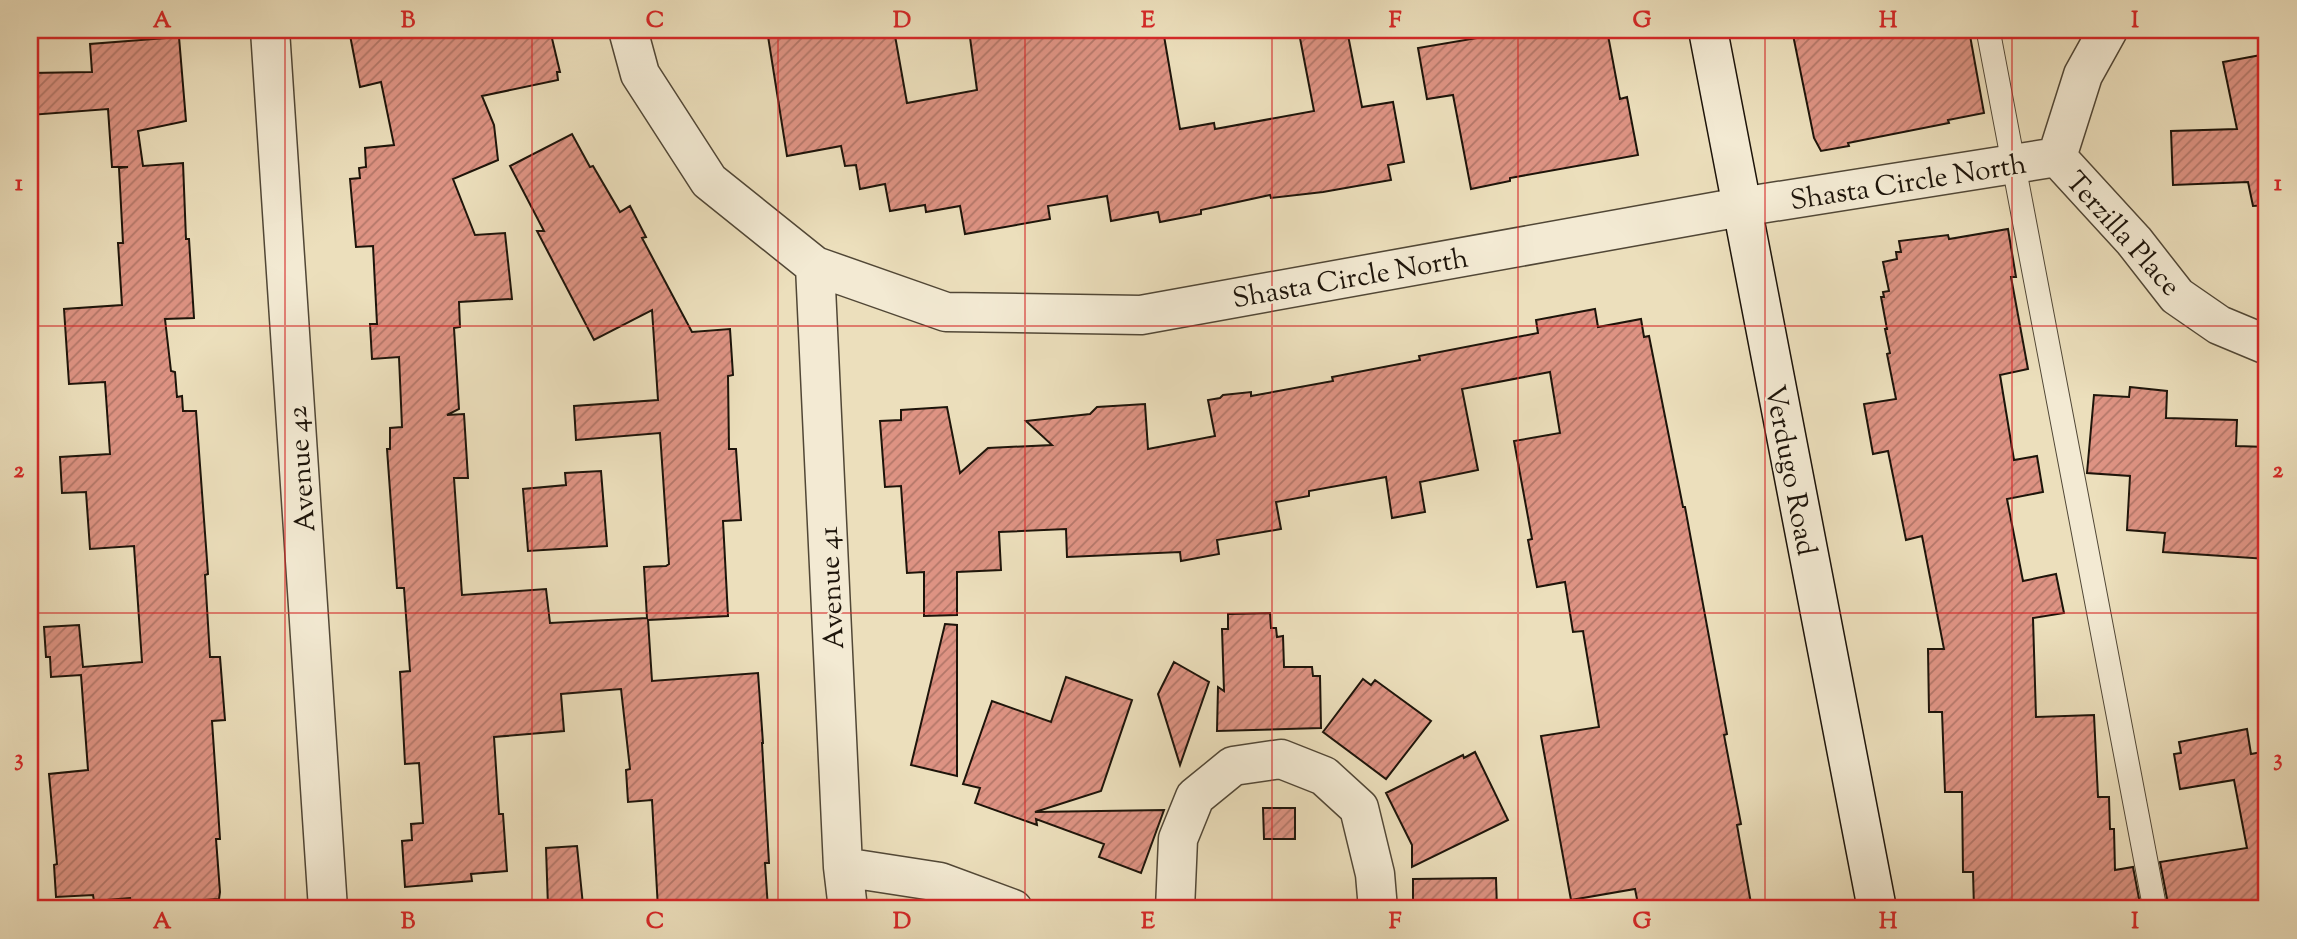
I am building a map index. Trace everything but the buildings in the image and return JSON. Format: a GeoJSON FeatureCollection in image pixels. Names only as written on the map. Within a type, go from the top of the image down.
{"type":"FeatureCollection","features":[{"type":"Feature","properties":{"kind":"street","name":"Avenue 42"},"geometry":{"type":"LineString","coordinates":[[270,30],[328,909]]}},
{"type":"Feature","properties":{"kind":"street","name":"Shasta Circle North"},"geometry":{"type":"LineString","coordinates":[[628,30],[640,75],[709,181],[815,266],[946,312],[1141,315],[1741,207],[2057,157],[2083,75],[2108,30]]}},
{"type":"Feature","properties":{"kind":"street","name":"Verdugo Road"},"geometry":{"type":"LineString","coordinates":[[1708,30],[1877,909]]}},
{"type":"Feature","properties":{"kind":"street","name":"Terzilla Place"},"geometry":{"type":"LineString","coordinates":[[2057,157],[2134,241],[2177,296],[2219,325],[2267,345]]}},
{"type":"Feature","properties":{"kind":"street","name":"Avenue 41"},"geometry":{"type":"LineString","coordinates":[[815,266],[848,909]]}},
{"type":"Feature","properties":{"kind":"street"},"geometry":{"type":"LineString","coordinates":[[1175,909],[1178,839],[1195,796],[1233,765],[1281,759],[1324,776],[1359,808],[1375,874],[1378,909]]}},
{"type":"Feature","properties":{"kind":"street"},"geometry":{"type":"LineString","coordinates":[[844,867],[940,882],[1013,909]]}},
{"type":"Feature","properties":{"kind":"lane"},"geometry":{"type":"LineString","coordinates":[[1988,30],[2155,909]]}}]}
